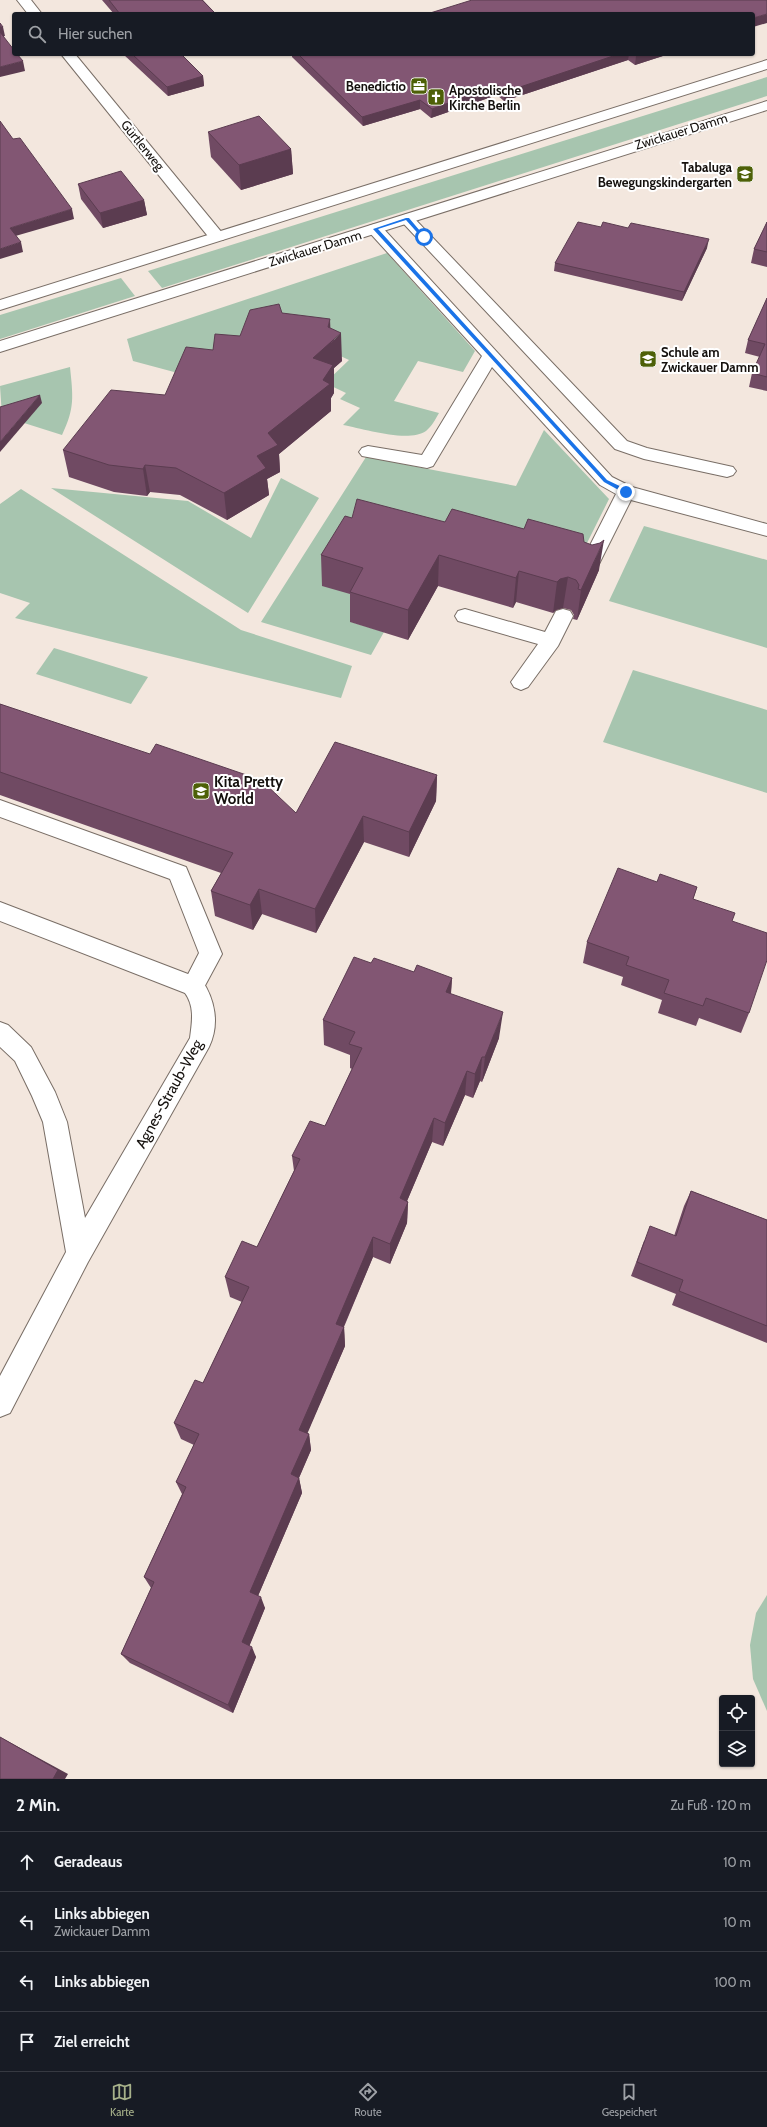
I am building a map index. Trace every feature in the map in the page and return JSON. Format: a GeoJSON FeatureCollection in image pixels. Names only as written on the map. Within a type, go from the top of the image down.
{"type":"FeatureCollection","features":[{"type":"Feature","properties":{"kind":"street"},"geometry":{"type":"LineString","coordinates":[[24,0],[33,12]]}},
{"type":"Feature","properties":{"kind":"street","name":"Gürtlerweg"},"geometry":{"type":"LineString","coordinates":[[70,56],[217,237]]}},
{"type":"Feature","properties":{"kind":"street"},"geometry":{"type":"LineString","coordinates":[[0,305],[767,64]]}},
{"type":"Feature","properties":{"kind":"street","name":"Zwickauer Damm"},"geometry":{"type":"LineString","coordinates":[[0,347],[767,105]]}},
{"type":"Feature","properties":{"kind":"street"},"geometry":{"type":"LineString","coordinates":[[407,219],[620,445],[644,453],[726,472]]}},
{"type":"Feature","properties":{"kind":"street"},"geometry":{"type":"LineString","coordinates":[[375,229],[606,481],[626,492],[767,530]]}},
{"type":"Feature","properties":{"kind":"street"},"geometry":{"type":"LineString","coordinates":[[368,452],[427,462],[491,354]]}},
{"type":"Feature","properties":{"kind":"street"},"geometry":{"type":"LineString","coordinates":[[586,558],[626,492]]}},
{"type":"Feature","properties":{"kind":"street"},"geometry":{"type":"LineString","coordinates":[[465,616],[550,641]]}},
{"type":"Feature","properties":{"kind":"street"},"geometry":{"type":"LineString","coordinates":[[522,682],[550,641],[564,616]]}},
{"type":"Feature","properties":{"kind":"street"},"geometry":{"type":"LineString","coordinates":[[0,808],[178,873],[211,954],[193,986],[0,911]]}},
{"type":"Feature","properties":{"kind":"street","name":"Agnes-Straub-Weg"},"geometry":{"type":"LineString","coordinates":[[0,1403],[79,1254],[201,1040],[204,1016],[202,997],[193,986]]}},
{"type":"Feature","properties":{"kind":"street"},"geometry":{"type":"LineString","coordinates":[[0,1032],[23,1054],[42,1088],[55,1122],[79,1254]]}},
{"type":"Feature","properties":{"kind":"green space"},"geometry":{"type":"Polygon","coordinates":[[[767,77],[767,96],[162,288],[148,271],[767,77]]]}},
{"type":"Feature","properties":{"kind":"green space"},"geometry":{"type":"Polygon","coordinates":[[[387,253],[475,351],[463,372],[418,361],[394,401],[439,413],[426,431],[409,436],[386,434],[343,425],[360,408],[340,399],[346,393],[325,383],[349,360],[334,353],[189,376],[133,361],[127,339],[387,253]]]}},
{"type":"Feature","properties":{"kind":"green space"},"geometry":{"type":"Polygon","coordinates":[[[121,278],[135,296],[0,339],[0,315],[121,278]]]}},
{"type":"Feature","properties":{"kind":"green space"},"geometry":{"type":"Polygon","coordinates":[[[70,367],[72,402],[69,417],[62,435],[2,416],[0,386],[70,367]]]}},
{"type":"Feature","properties":{"kind":"green space"},"geometry":{"type":"Polygon","coordinates":[[[544,430],[609,499],[576,565],[525,550],[363,598],[351,622],[384,632],[371,655],[261,622],[366,457],[516,486],[544,430]]]}},
{"type":"Feature","properties":{"kind":"green space"},"geometry":{"type":"Polygon","coordinates":[[[281,478],[319,498],[248,613],[51,488],[188,501],[251,538],[281,478]]]}},
{"type":"Feature","properties":{"kind":"green space"},"geometry":{"type":"Polygon","coordinates":[[[21,489],[241,630],[352,666],[341,698],[15,618],[30,603],[0,593],[0,504],[21,489]]]}},
{"type":"Feature","properties":{"kind":"green space"},"geometry":{"type":"Polygon","coordinates":[[[644,526],[767,560],[767,648],[609,601],[644,526]]]}},
{"type":"Feature","properties":{"kind":"green space"},"geometry":{"type":"Polygon","coordinates":[[[54,648],[148,677],[131,704],[36,674],[54,648]]]}},
{"type":"Feature","properties":{"kind":"green space"},"geometry":{"type":"Polygon","coordinates":[[[633,670],[767,710],[767,793],[603,742],[633,670]]]}},
{"type":"Feature","properties":{"kind":"green space"},"geometry":{"type":"Polygon","coordinates":[[[767,1595],[767,1711],[753,1679],[750,1645],[756,1613],[767,1595]]]}},
{"type":"Feature","properties":{"kind":"building"},"geometry":{"type":"Polygon","coordinates":[[[109,0],[202,0],[214,12],[118,12],[109,0]]]}},
{"type":"Feature","properties":{"kind":"building"},"geometry":{"type":"Polygon","coordinates":[[[472,0],[767,0],[767,14],[755,17],[755,12],[433,12],[472,0]]]}},
{"type":"Feature","properties":{"kind":"building"},"geometry":{"type":"Polygon","coordinates":[[[0,32],[12,47],[12,56],[19,56],[23,61],[0,67],[0,32]]]}},
{"type":"Feature","properties":{"kind":"building"},"geometry":{"type":"Polygon","coordinates":[[[134,56],[183,56],[203,76],[167,87],[134,56]]]}},
{"type":"Feature","properties":{"kind":"building"},"geometry":{"type":"Polygon","coordinates":[[[300,56],[613,56],[505,92],[498,85],[432,109],[420,100],[362,117],[300,56]]]}},
{"type":"Feature","properties":{"kind":"building"},"geometry":{"type":"Polygon","coordinates":[[[259,116],[291,149],[239,165],[208,132],[259,116]]]}},
{"type":"Feature","properties":{"kind":"building"},"geometry":{"type":"Polygon","coordinates":[[[0,121],[13,139],[20,138],[72,209],[10,228],[21,242],[0,249],[0,121]]]}},
{"type":"Feature","properties":{"kind":"building"},"geometry":{"type":"Polygon","coordinates":[[[121,171],[144,200],[100,213],[78,184],[121,171]]]}},
{"type":"Feature","properties":{"kind":"building"},"geometry":{"type":"Polygon","coordinates":[[[578,222],[601,227],[603,222],[628,228],[631,223],[709,239],[684,292],[555,263],[578,222]]]}},
{"type":"Feature","properties":{"kind":"building"},"geometry":{"type":"Polygon","coordinates":[[[767,222],[767,252],[754,249],[767,222]]]}},
{"type":"Feature","properties":{"kind":"building"},"geometry":{"type":"Polygon","coordinates":[[[767,298],[767,377],[752,373],[765,344],[748,340],[767,298]]]}},
{"type":"Feature","properties":{"kind":"building"},"geometry":{"type":"Polygon","coordinates":[[[279,304],[282,313],[330,319],[328,327],[341,333],[313,358],[333,365],[323,380],[330,384],[268,433],[278,445],[257,456],[266,468],[224,493],[176,468],[145,465],[143,469],[109,465],[63,450],[111,390],[165,395],[186,347],[213,350],[215,334],[240,336],[250,310],[279,304]]]}},
{"type":"Feature","properties":{"kind":"building"},"geometry":{"type":"Polygon","coordinates":[[[40,395],[0,442],[0,407],[40,395]]]}},
{"type":"Feature","properties":{"kind":"building"},"geometry":{"type":"Polygon","coordinates":[[[357,499],[445,522],[452,509],[524,529],[528,519],[583,534],[584,542],[592,545],[600,543],[604,540],[581,590],[578,589],[579,585],[576,580],[568,577],[560,579],[557,582],[519,571],[516,578],[439,555],[408,610],[350,592],[363,568],[321,555],[345,516],[352,518],[357,499]]]}},
{"type":"Feature","properties":{"kind":"building"},"geometry":{"type":"Polygon","coordinates":[[[0,704],[150,754],[156,744],[261,780],[296,813],[335,742],[437,775],[409,832],[363,816],[315,909],[259,889],[250,905],[211,891],[233,853],[0,772],[0,704]]]}},
{"type":"Feature","properties":{"kind":"building"},"geometry":{"type":"Polygon","coordinates":[[[618,868],[657,882],[660,874],[697,887],[693,899],[735,913],[732,921],[767,933],[767,960],[749,1013],[706,998],[703,1006],[664,993],[669,980],[626,965],[629,957],[587,942],[618,868]]]}},
{"type":"Feature","properties":{"kind":"building"},"geometry":{"type":"Polygon","coordinates":[[[354,957],[371,963],[374,958],[414,972],[417,965],[452,978],[446,992],[503,1012],[485,1057],[482,1057],[475,1074],[467,1071],[445,1123],[434,1118],[400,1198],[408,1202],[390,1244],[373,1237],[336,1324],[344,1327],[299,1430],[309,1434],[291,1474],[299,1478],[250,1592],[261,1597],[242,1642],[252,1647],[228,1705],[121,1654],[154,1582],[144,1577],[186,1487],[176,1482],[199,1434],[174,1423],[195,1380],[203,1383],[249,1287],[225,1277],[242,1241],[257,1247],[300,1159],[292,1156],[310,1121],[325,1126],[362,1048],[349,1044],[355,1032],[323,1020],[354,957]]]}},
{"type":"Feature","properties":{"kind":"building"},"geometry":{"type":"Polygon","coordinates":[[[691,1191],[767,1220],[767,1326],[679,1291],[683,1280],[637,1262],[650,1226],[676,1236],[691,1191]]]}},
{"type":"Feature","properties":{"kind":"building"},"geometry":{"type":"Polygon","coordinates":[[[0,1737],[58,1770],[53,1779],[0,1779],[0,1737]]]}},
{"type":"Feature","properties":{"kind":"place","name":"Benedictio"},"geometry":{"type":"Point","coordinates":[419,86]}},
{"type":"Feature","properties":{"kind":"place","name":"Apostolische Kirche Berlin"},"geometry":{"type":"Point","coordinates":[436,97]}},
{"type":"Feature","properties":{"kind":"place","name":"Tabaluga Bewegungskindergarten"},"geometry":{"type":"Point","coordinates":[745,174]}},
{"type":"Feature","properties":{"kind":"place","name":"Schule am Zwickauer Damm"},"geometry":{"type":"Point","coordinates":[648,359]}},
{"type":"Feature","properties":{"kind":"place","name":"Kita Pretty World"},"geometry":{"type":"Point","coordinates":[201,791]}},
{"type":"Feature","properties":{"kind":"route"},"geometry":{"type":"LineString","coordinates":[[424,237],[407,219],[375,229],[606,481],[626,492]]}}]}
